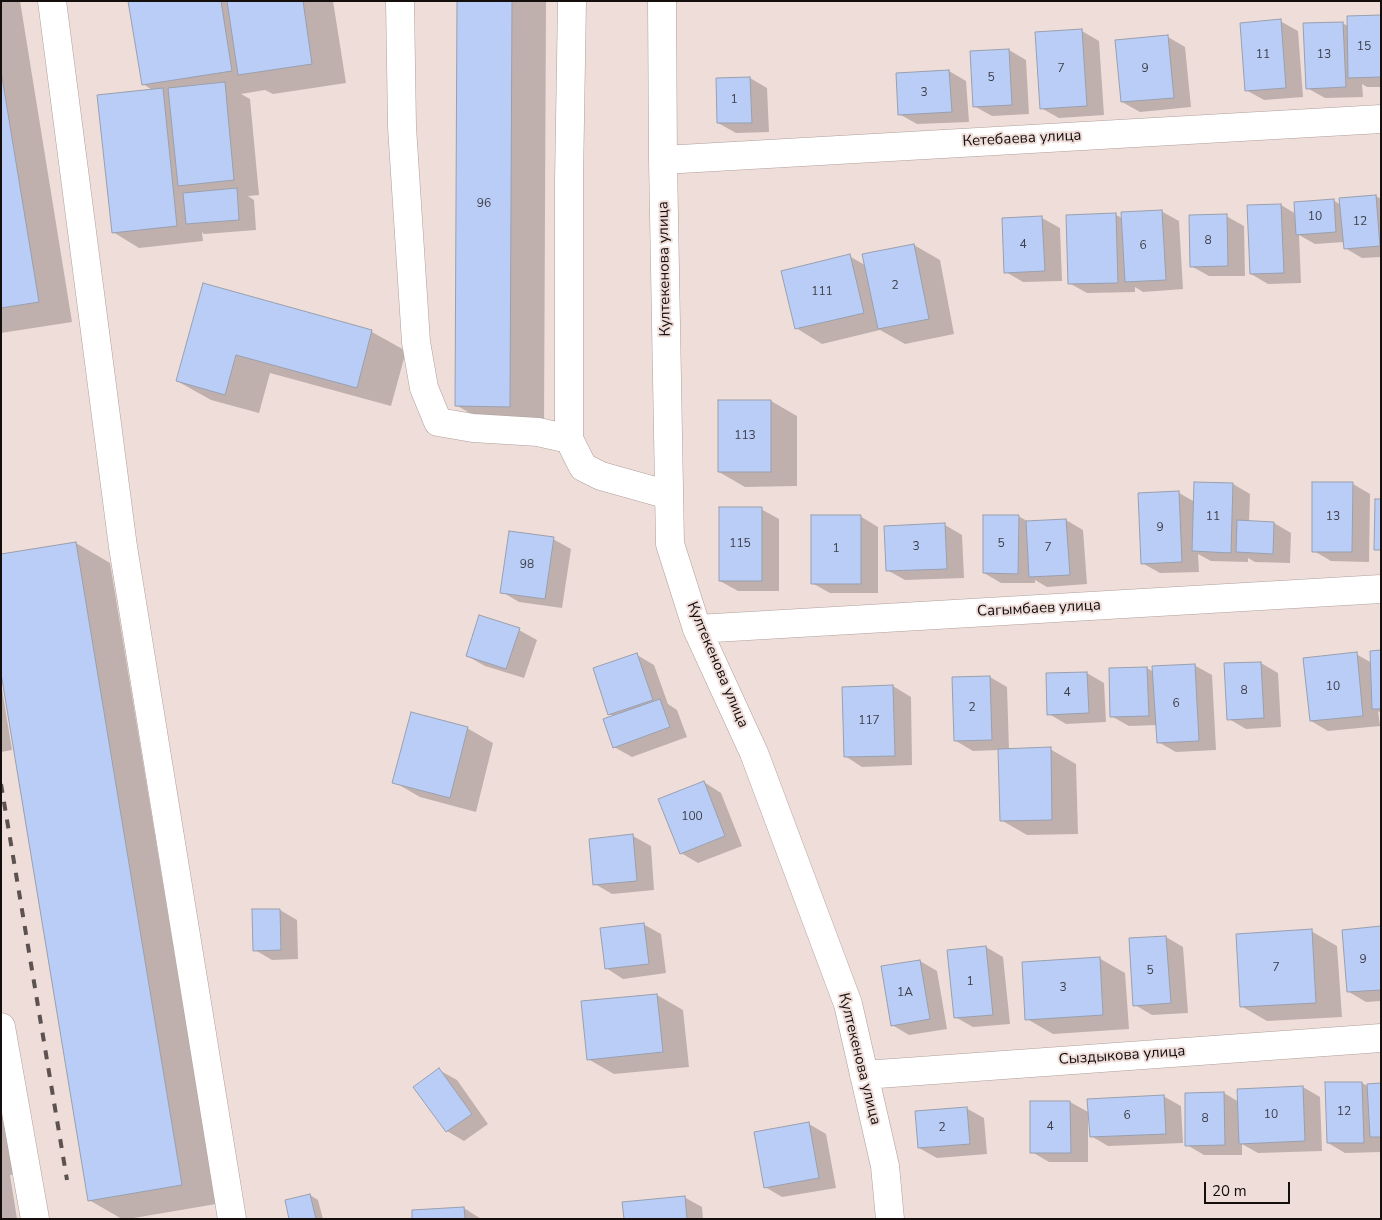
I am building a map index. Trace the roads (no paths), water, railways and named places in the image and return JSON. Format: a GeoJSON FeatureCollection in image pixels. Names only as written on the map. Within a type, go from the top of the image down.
{"type":"FeatureCollection","features":[{"type":"Feature","properties":{"kind":"street"},"geometry":{"type":"LineString","coordinates":[[52,1],[123,547],[232,1219]]}},
{"type":"Feature","properties":{"kind":"street"},"geometry":{"type":"LineString","coordinates":[[400,1],[402,127],[416,342],[424,388],[438,422],[473,428],[538,432],[569,439]]}},
{"type":"Feature","properties":{"kind":"street"},"geometry":{"type":"LineString","coordinates":[[572,1],[569,180],[569,439],[583,467],[601,476],[670,495]]}},
{"type":"Feature","properties":{"kind":"street","name":"Култекенова улица"},"geometry":{"type":"LineString","coordinates":[[662,1],[670,544],[698,628],[754,752],[848,1004],[885,1166],[890,1219]]}},
{"type":"Feature","properties":{"kind":"street","name":"Кетебаева улица"},"geometry":{"type":"LineString","coordinates":[[663,160],[1381,119]]}},
{"type":"Feature","properties":{"kind":"street","name":"Сагымбаев улица"},"geometry":{"type":"LineString","coordinates":[[698,628],[1381,589]]}},
{"type":"Feature","properties":{"kind":"street"},"geometry":{"type":"LineString","coordinates":[[1,1027],[35,1219]]}},
{"type":"Feature","properties":{"kind":"street","name":"Сыздыкова улица"},"geometry":{"type":"LineString","coordinates":[[864,1075],[1381,1038]]}},
{"type":"Feature","properties":{"kind":"railway"},"geometry":{"type":"LineString","coordinates":[[1,784],[67,1180]]}}]}
